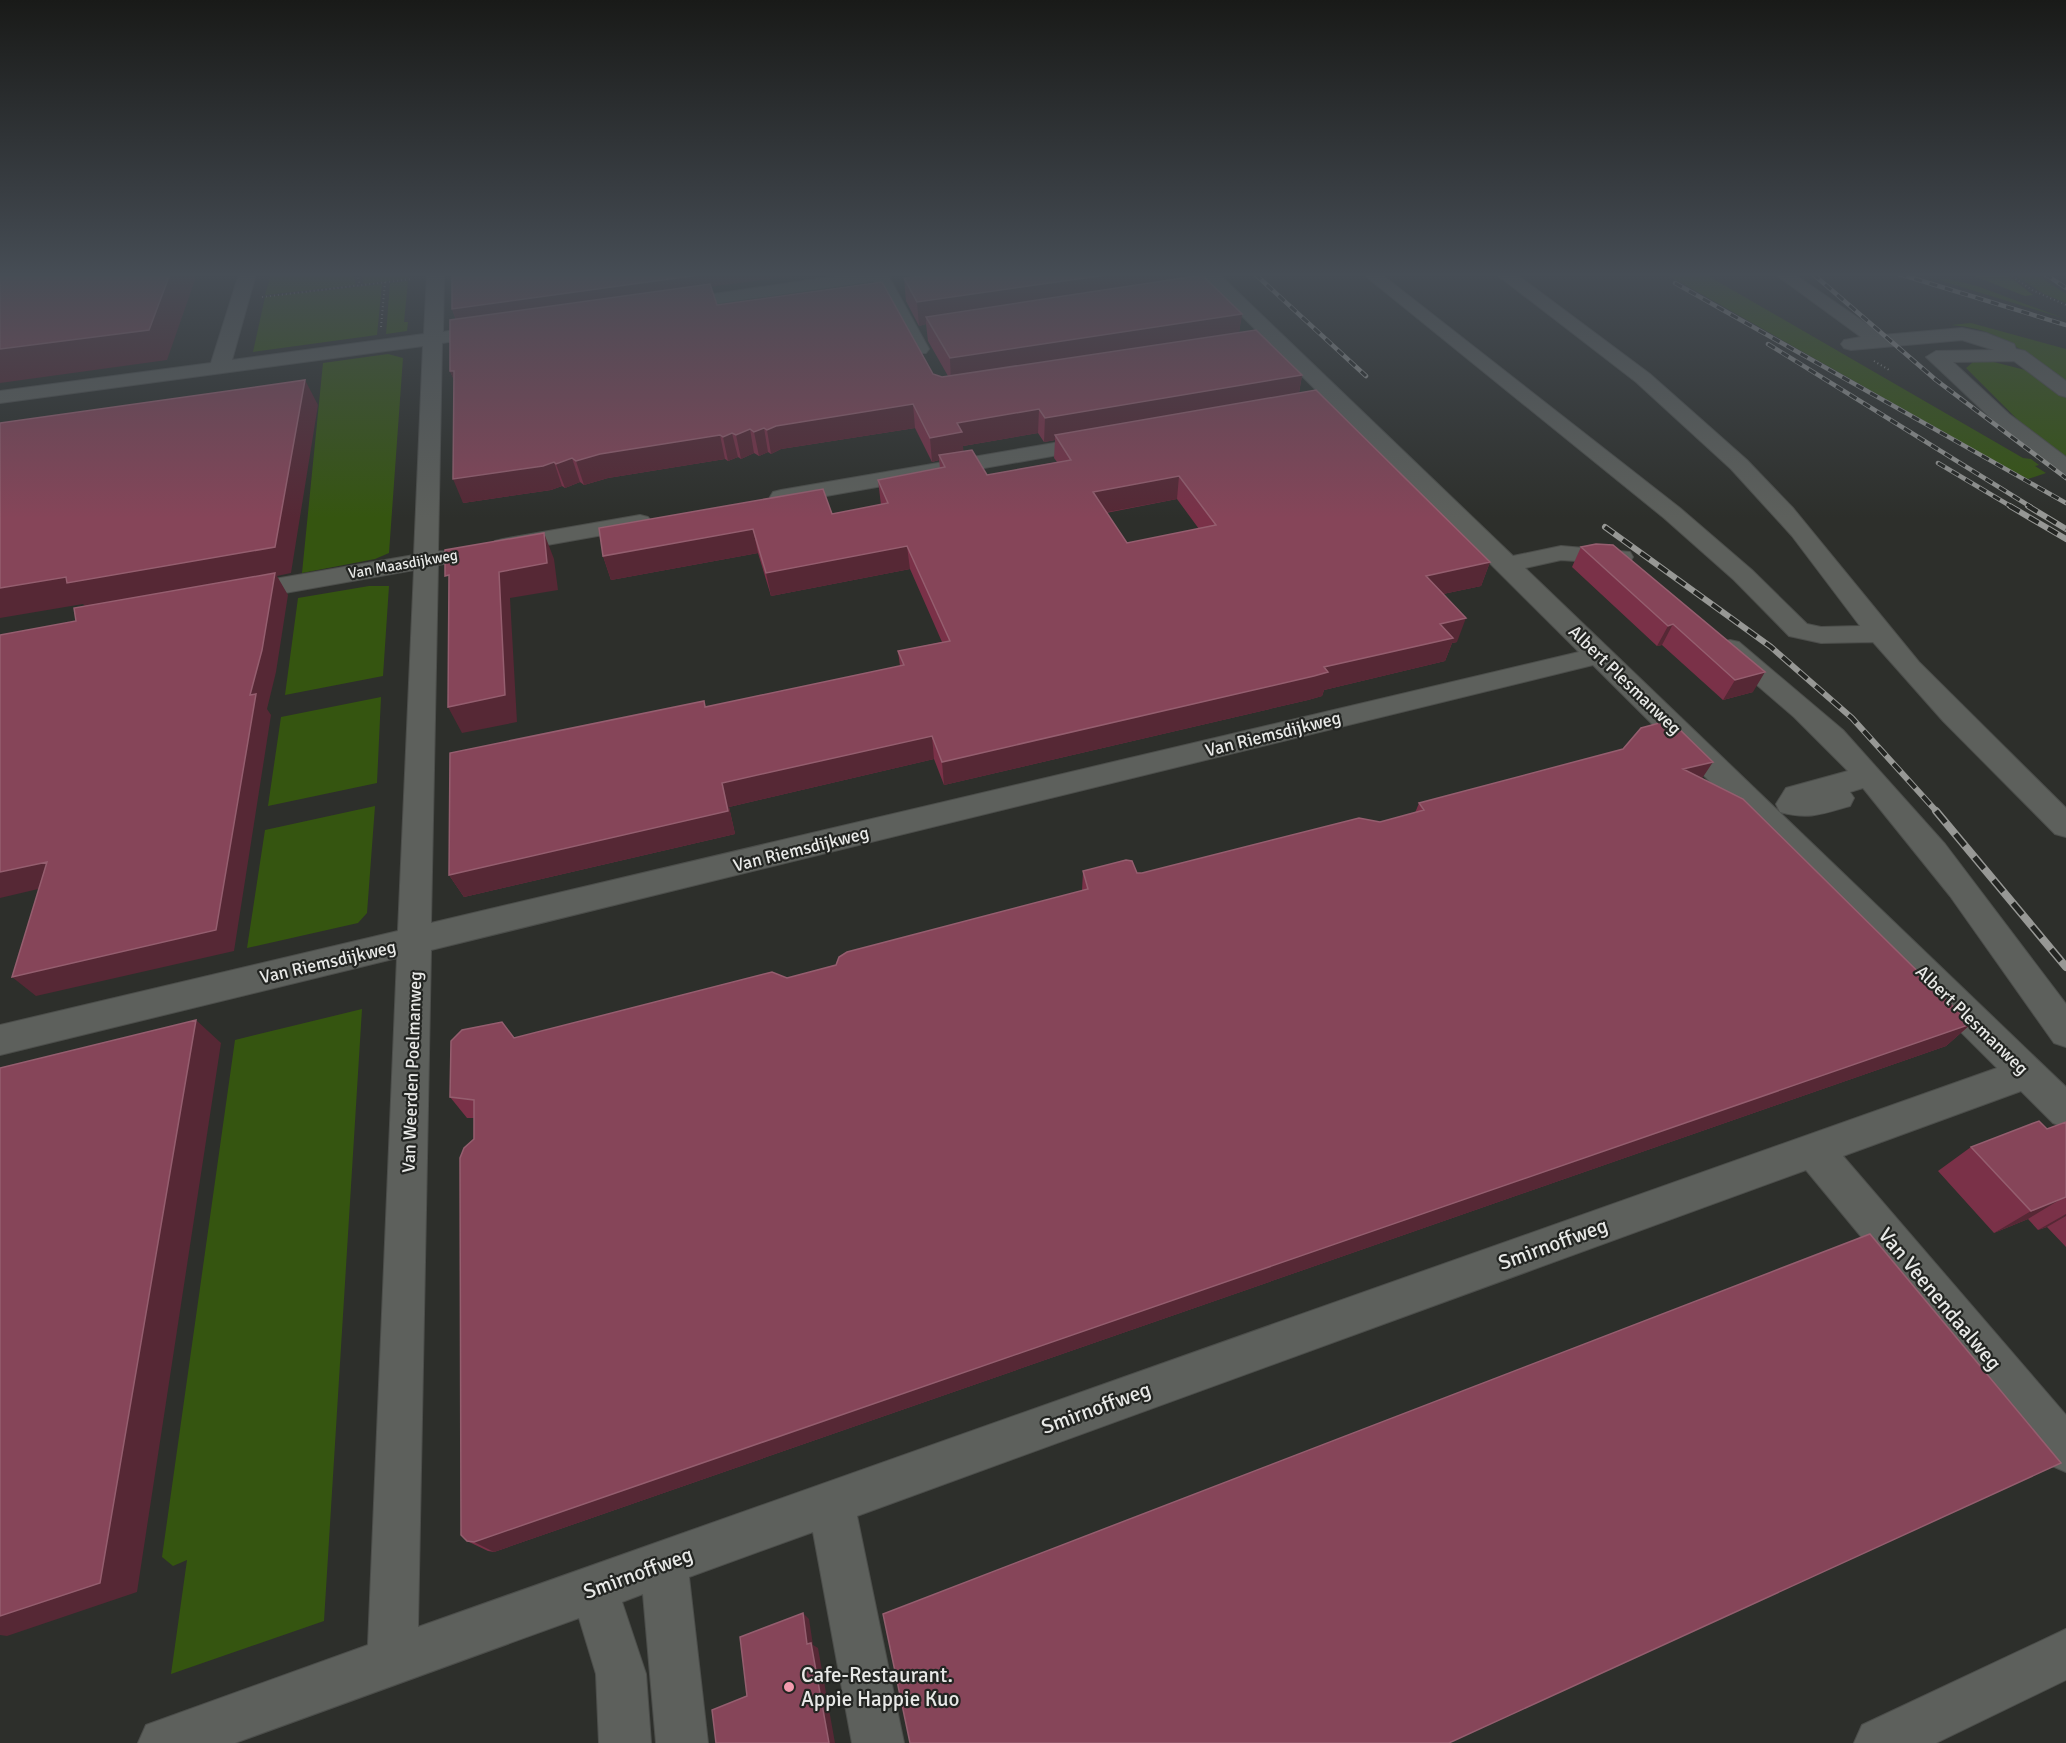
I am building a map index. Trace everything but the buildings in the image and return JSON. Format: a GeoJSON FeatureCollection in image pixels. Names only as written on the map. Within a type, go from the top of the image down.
{"type":"FeatureCollection","features":[{"type":"Feature","properties":{"kind":"street"},"geometry":{"type":"LineString","coordinates":[[220,367],[223,355]]}},
{"type":"Feature","properties":{"kind":"street"},"geometry":{"type":"LineString","coordinates":[[0,397],[308,355]]}},
{"type":"Feature","properties":{"kind":"street","name":"Van Weerden Poelmanweg"},"geometry":{"type":"LineString","coordinates":[[392,1661],[415,942],[444,557],[435,355]]}},
{"type":"Feature","properties":{"kind":"street"},"geometry":{"type":"LineString","coordinates":[[923,355],[927,363]]}},
{"type":"Feature","properties":{"kind":"street","name":"Albert Plesmanweg"},"geometry":{"type":"LineString","coordinates":[[1294,355],[2066,1111]]}},
{"type":"Feature","properties":{"kind":"street"},"geometry":{"type":"LineString","coordinates":[[1473,355],[1672,513],[1743,575],[1798,630],[1821,635],[1880,634]]}},
{"type":"Feature","properties":{"kind":"street"},"geometry":{"type":"LineString","coordinates":[[1612,355],[1644,380],[1755,481],[1798,529],[1880,634],[1983,746],[2066,826]]}},
{"type":"Feature","properties":{"kind":"street"},"geometry":{"type":"LineString","coordinates":[[2004,355],[1936,357],[2002,418],[2066,468]]}},
{"type":"Feature","properties":{"kind":"street"},"geometry":{"type":"LineString","coordinates":[[2018,355],[2066,391]]}},
{"type":"Feature","properties":{"kind":"street"},"geometry":{"type":"LineString","coordinates":[[1268,412],[1339,399]]}},
{"type":"Feature","properties":{"kind":"street"},"geometry":{"type":"LineString","coordinates":[[766,500],[1116,438]]}},
{"type":"Feature","properties":{"kind":"street"},"geometry":{"type":"LineString","coordinates":[[485,550],[660,519]]}},
{"type":"Feature","properties":{"kind":"street"},"geometry":{"type":"LineString","coordinates":[[1506,565],[1561,553],[1624,557],[1642,572]]}},
{"type":"Feature","properties":{"kind":"street","name":"Van Maasdijkweg"},"geometry":{"type":"LineString","coordinates":[[219,597],[444,557]]}},
{"type":"Feature","properties":{"kind":"street"},"geometry":{"type":"LineString","coordinates":[[1712,632],[1824,729],[1911,823],[1988,919],[2066,1032]]}},
{"type":"Feature","properties":{"kind":"street","name":"Van Riemsdijkweg"},"geometry":{"type":"LineString","coordinates":[[0,1040],[1601,655]]}},
{"type":"Feature","properties":{"kind":"street"},"geometry":{"type":"LineString","coordinates":[[1834,792],[1869,776]]}},
{"type":"Feature","properties":{"kind":"street","name":"Smirnoffweg"},"geometry":{"type":"LineString","coordinates":[[164,1743],[2027,1073]]}},
{"type":"Feature","properties":{"kind":"street","name":"Van Veenendaalweg"},"geometry":{"type":"LineString","coordinates":[[1814,1150],[2066,1449]]}},
{"type":"Feature","properties":{"kind":"street"},"geometry":{"type":"LineString","coordinates":[[831,1503],[878,1743]]}},
{"type":"Feature","properties":{"kind":"street"},"geometry":{"type":"LineString","coordinates":[[664,1563],[682,1743]]}},
{"type":"Feature","properties":{"kind":"street"},"geometry":{"type":"LineString","coordinates":[[594,1589],[621,1674],[625,1743]]}},
{"type":"Feature","properties":{"kind":"street"},"geometry":{"type":"LineString","coordinates":[[1880,1743],[2066,1654]]}},
{"type":"Feature","properties":{"kind":"green space"},"geometry":{"type":"Polygon","coordinates":[[[378,355],[403,358],[389,553],[375,559],[302,573],[323,363],[378,355]]]}},
{"type":"Feature","properties":{"kind":"green space"},"geometry":{"type":"Polygon","coordinates":[[[1809,355],[1846,355],[2023,458],[2031,459],[2039,465],[2035,466],[2046,473],[2028,479],[1809,355]]]}},
{"type":"Feature","properties":{"kind":"green space"},"geometry":{"type":"Polygon","coordinates":[[[2029,355],[2066,355],[2066,384],[2029,355]]]}},
{"type":"Feature","properties":{"kind":"green space"},"geometry":{"type":"Polygon","coordinates":[[[1990,361],[2029,371],[2066,398],[2066,463],[2048,450],[1966,368],[1973,362],[1990,361]]]}},
{"type":"Feature","properties":{"kind":"green space"},"geometry":{"type":"Polygon","coordinates":[[[369,586],[389,586],[383,676],[285,695],[298,598],[369,586]]]}},
{"type":"Feature","properties":{"kind":"green space"},"geometry":{"type":"Polygon","coordinates":[[[381,697],[377,783],[268,806],[281,717],[381,697]]]}},
{"type":"Feature","properties":{"kind":"green space"},"geometry":{"type":"Polygon","coordinates":[[[375,806],[367,913],[358,923],[247,948],[265,830],[375,806]]]}},
{"type":"Feature","properties":{"kind":"green space"},"geometry":{"type":"Polygon","coordinates":[[[362,1009],[324,1621],[171,1674],[187,1560],[173,1566],[162,1557],[235,1040],[362,1009]]]}},
{"type":"Feature","properties":{"kind":"railway"},"geometry":{"type":"LineString","coordinates":[[1344,355],[1366,376]]}},
{"type":"Feature","properties":{"kind":"railway"},"geometry":{"type":"LineString","coordinates":[[1786,355],[2031,507]]}},
{"type":"Feature","properties":{"kind":"railway"},"geometry":{"type":"LineString","coordinates":[[1804,355],[2066,503]]}},
{"type":"Feature","properties":{"kind":"railway"},"geometry":{"type":"LineString","coordinates":[[1907,355],[1936,380],[2066,478]]}},
{"type":"Feature","properties":{"kind":"railway"},"geometry":{"type":"LineString","coordinates":[[1938,463],[2012,507]]}},
{"type":"Feature","properties":{"kind":"railway"},"geometry":{"type":"LineString","coordinates":[[2010,506],[2066,539]]}},
{"type":"Feature","properties":{"kind":"railway"},"geometry":{"type":"LineString","coordinates":[[2028,506],[2066,529]]}},
{"type":"Feature","properties":{"kind":"railway"},"geometry":{"type":"LineString","coordinates":[[1605,527],[1771,647],[1852,718],[1938,813]]}},
{"type":"Feature","properties":{"kind":"railway"},"geometry":{"type":"LineString","coordinates":[[1936,811],[2066,967]]}},
{"type":"Feature","properties":{"kind":"place","name":"Cafe-Restaurant. Appie Happie Kuo"},"geometry":{"type":"Point","coordinates":[789,1687]}}]}
